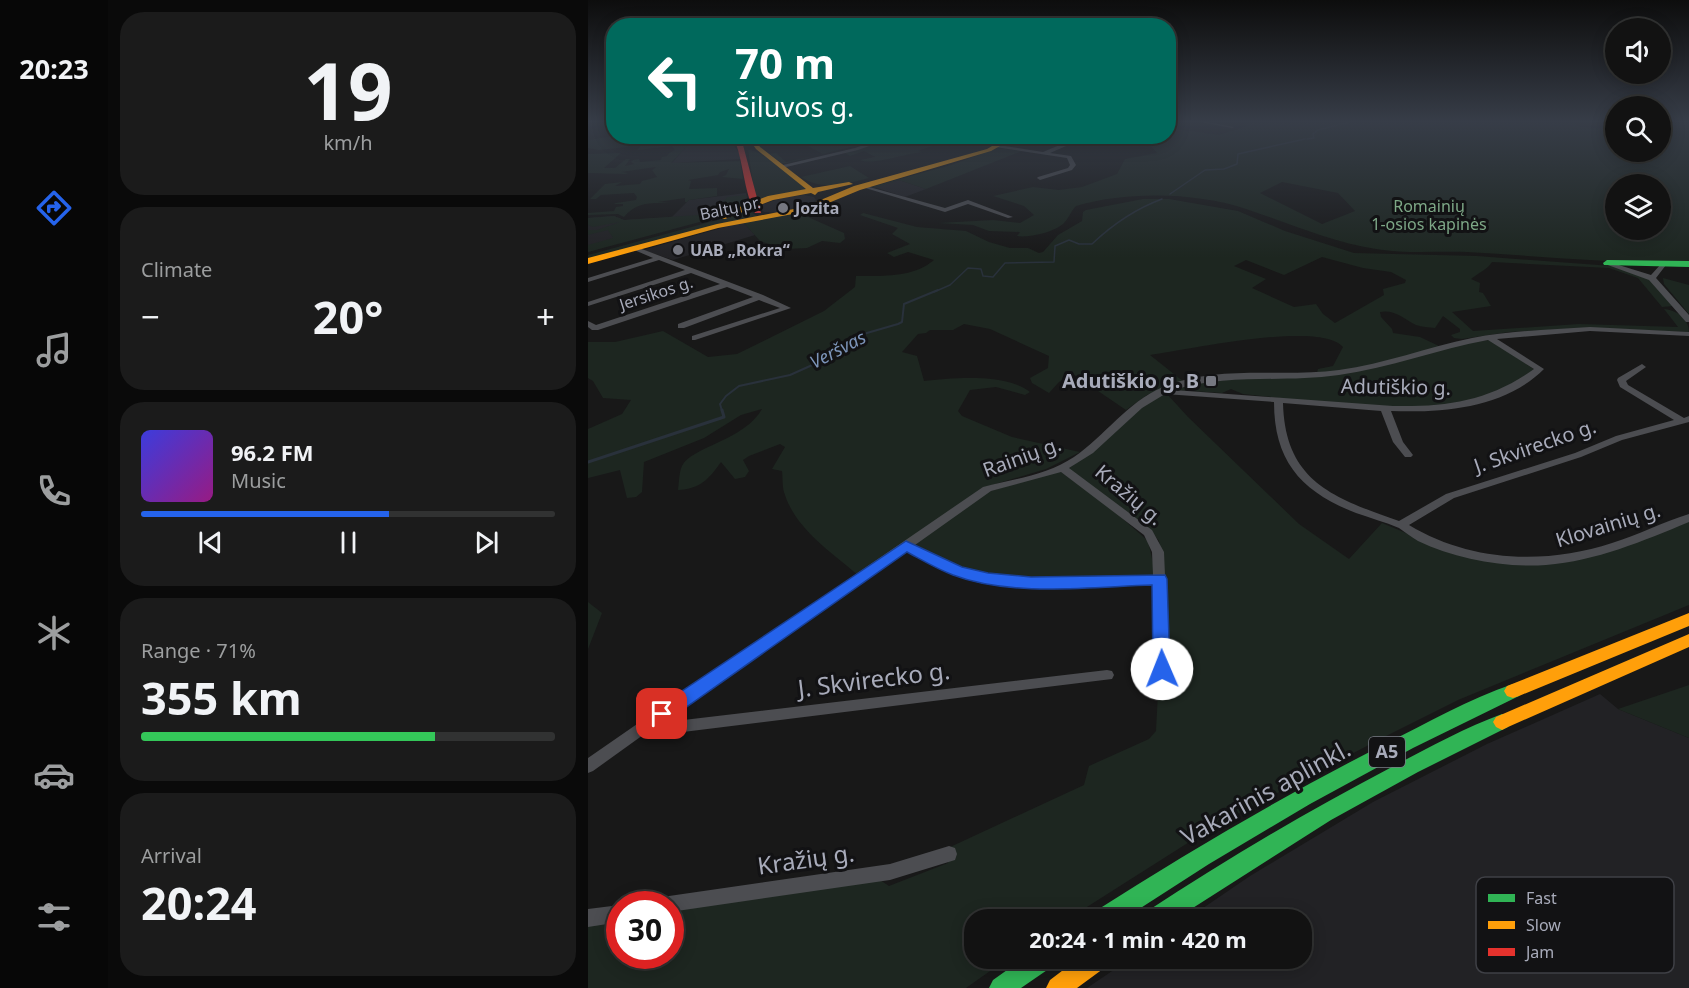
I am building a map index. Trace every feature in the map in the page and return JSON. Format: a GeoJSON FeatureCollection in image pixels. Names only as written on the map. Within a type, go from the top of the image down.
{"type":"FeatureCollection","features":[{"type":"Feature","properties":{"kind":"main road"},"geometry":{"type":"LineString","coordinates":[[752,166],[753,205],[756,211],[775,216]]}},
{"type":"Feature","properties":{"kind":"main road"},"geometry":{"type":"LineString","coordinates":[[782,166],[810,193],[841,206]]}},
{"type":"Feature","properties":{"kind":"main road","name":"Baltų pr."},"geometry":{"type":"LineString","coordinates":[[588,254],[723,217],[753,205],[839,186],[874,182],[924,166]]}},
{"type":"Feature","properties":{"kind":"main road","name":"Baltų pr."},"geometry":{"type":"LineString","coordinates":[[810,193],[874,182],[930,166]]}},
{"type":"Feature","properties":{"kind":"main road","name":"Baltų pr."},"geometry":{"type":"LineString","coordinates":[[588,261],[717,226],[806,209],[810,193]]}},
{"type":"Feature","properties":{"kind":"main road"},"geometry":{"type":"LineString","coordinates":[[1607,263],[1689,264]]}},
{"type":"Feature","properties":{"kind":"main road","name":"Vakarinis aplinkl."},"geometry":{"type":"LineString","coordinates":[[1118,909],[1172,872],[1271,813],[1362,765],[1505,695],[1689,619]]}},
{"type":"Feature","properties":{"kind":"main road","name":"A5"},"geometry":{"type":"LineString","coordinates":[[1169,909],[1290,832],[1381,782],[1528,710],[1689,640]]}},
{"type":"Feature","properties":{"kind":"main road"},"geometry":{"type":"LineString","coordinates":[[1001,988],[1029,969]]}},
{"type":"Feature","properties":{"kind":"main road"},"geometry":{"type":"LineString","coordinates":[[1058,988],[1084,969]]}},
{"type":"Feature","properties":{"kind":"street"},"geometry":{"type":"LineString","coordinates":[[1040,178],[1072,166]]}},
{"type":"Feature","properties":{"kind":"street"},"geometry":{"type":"LineString","coordinates":[[874,182],[945,210],[968,202],[1010,217]]}},
{"type":"Feature","properties":{"kind":"street"},"geometry":{"type":"LineString","coordinates":[[634,248],[787,308],[695,338]]}},
{"type":"Feature","properties":{"kind":"street"},"geometry":{"type":"LineString","coordinates":[[588,280],[659,258]]}},
{"type":"Feature","properties":{"kind":"street"},"geometry":{"type":"LineString","coordinates":[[1607,263],[1652,278],[1689,321]]}},
{"type":"Feature","properties":{"kind":"street"},"geometry":{"type":"LineString","coordinates":[[1652,278],[1663,265]]}},
{"type":"Feature","properties":{"kind":"street"},"geometry":{"type":"LineString","coordinates":[[588,304],[690,271]]}},
{"type":"Feature","properties":{"kind":"street","name":"Jersikos g."},"geometry":{"type":"LineString","coordinates":[[591,325],[726,285]]}},
{"type":"Feature","properties":{"kind":"street"},"geometry":{"type":"LineString","coordinates":[[681,326],[760,297]]}},
{"type":"Feature","properties":{"kind":"street"},"geometry":{"type":"LineString","coordinates":[[1489,337],[1590,329],[1689,334]]}},
{"type":"Feature","properties":{"kind":"street","name":"Rainių g."},"geometry":{"type":"LineString","coordinates":[[588,766],[987,489],[1062,468],[1104,437],[1142,402],[1163,391],[1213,378],[1340,372],[1489,337]]}},
{"type":"Feature","properties":{"kind":"street","name":"Adutiškio g."},"geometry":{"type":"LineString","coordinates":[[1163,391],[1385,408],[1443,408],[1478,401],[1519,385],[1540,369],[1489,337]]}},
{"type":"Feature","properties":{"kind":"street"},"geometry":{"type":"LineString","coordinates":[[1642,367],[1621,380],[1624,387],[1685,419]]}},
{"type":"Feature","properties":{"kind":"street","name":"Klovainių g."},"geometry":{"type":"LineString","coordinates":[[1278,399],[1278,421],[1284,447],[1306,480],[1326,494],[1380,519],[1400,525],[1421,538],[1477,555],[1513,561],[1543,562],[1572,559],[1689,519]]}},
{"type":"Feature","properties":{"kind":"street"},"geometry":{"type":"LineString","coordinates":[[1385,408],[1398,441],[1408,455]]}},
{"type":"Feature","properties":{"kind":"street","name":"J. Skvirecko g."},"geometry":{"type":"LineString","coordinates":[[1400,525],[1450,496],[1578,455],[1618,438],[1685,419]]}},
{"type":"Feature","properties":{"kind":"street","name":"Kražių g."},"geometry":{"type":"LineString","coordinates":[[1062,468],[1148,534],[1158,552],[1162,669]]}},
{"type":"Feature","properties":{"kind":"street"},"geometry":{"type":"LineString","coordinates":[[906,546],[958,571],[988,578],[1031,583],[1160,579]]}},
{"type":"Feature","properties":{"kind":"street","name":"J. Skvirecko g."},"geometry":{"type":"LineString","coordinates":[[646,724],[675,727],[1107,675]]}},
{"type":"Feature","properties":{"kind":"street","name":"Kražių g."},"geometry":{"type":"LineString","coordinates":[[684,902],[890,872],[949,854]]}},
{"type":"Feature","properties":{"kind":"street"},"geometry":{"type":"LineString","coordinates":[[588,918],[606,915]]}},
{"type":"Feature","properties":{"kind":"shaded area"},"geometry":{"type":"Polygon","coordinates":[[[899,180],[926,189],[905,197],[874,187],[899,180]]]}},
{"type":"Feature","properties":{"kind":"shaded area"},"geometry":{"type":"Polygon","coordinates":[[[746,193],[748,203],[588,252],[588,218],[614,216],[624,220],[672,217],[689,200],[746,193]]]}},
{"type":"Feature","properties":{"kind":"shaded area"},"geometry":{"type":"Polygon","coordinates":[[[804,195],[814,197],[816,200],[808,206],[777,213],[764,212],[760,209],[761,205],[782,198],[804,195]]]}},
{"type":"Feature","properties":{"kind":"shaded area"},"geometry":{"type":"Polygon","coordinates":[[[743,222],[755,235],[673,260],[643,250],[743,222]]]}},
{"type":"Feature","properties":{"kind":"shaded area"},"geometry":{"type":"Polygon","coordinates":[[[1600,694],[1618,709],[1689,738],[1689,988],[1087,988],[1115,969],[1312,969],[1312,909],[1202,909],[1250,876],[1373,802],[1487,744],[1600,694]]]}},
{"type":"Feature","properties":{"kind":"green space"},"geometry":{"type":"Polygon","coordinates":[[[588,166],[615,168],[617,166],[741,166],[743,179],[722,177],[729,169],[718,175],[688,180],[691,181],[689,189],[717,188],[717,196],[687,202],[685,198],[658,202],[671,203],[645,204],[634,208],[624,217],[618,214],[588,215],[588,213],[614,211],[616,207],[623,206],[623,204],[614,204],[616,203],[636,200],[634,193],[601,195],[596,199],[590,199],[605,184],[622,182],[615,186],[640,184],[642,181],[657,177],[652,170],[656,167],[621,172],[628,173],[625,174],[588,173],[588,166]]]}},
{"type":"Feature","properties":{"kind":"green space"},"geometry":{"type":"Polygon","coordinates":[[[750,166],[779,166],[807,189],[756,202],[750,166]]]}},
{"type":"Feature","properties":{"kind":"green space"},"geometry":{"type":"Polygon","coordinates":[[[850,166],[869,178],[826,185],[801,177],[850,166]]]}},
{"type":"Feature","properties":{"kind":"green space"},"geometry":{"type":"Polygon","coordinates":[[[947,166],[984,166],[926,189],[899,180],[875,188],[871,187],[947,166]]]}},
{"type":"Feature","properties":{"kind":"green space","name":"Romainių 1-osios kapinės"},"geometry":{"type":"Polygon","coordinates":[[[1121,166],[1689,166],[1689,262],[1634,262],[1467,252],[1387,251],[1343,242],[1226,203],[1183,197],[1139,196],[1096,201],[1076,206],[1060,226],[1042,234],[1028,236],[1017,236],[1020,232],[989,231],[973,225],[938,223],[993,220],[1020,223],[1034,215],[1024,206],[993,196],[1033,187],[1059,190],[1082,187],[1117,174],[1121,166]],[[1282,182],[1260,193],[1322,224],[1355,211],[1338,193],[1282,182]]]}},
{"type":"Feature","properties":{"kind":"green space"},"geometry":{"type":"Polygon","coordinates":[[[746,195],[746,205],[722,216],[588,252],[588,245],[613,238],[608,230],[588,235],[588,230],[597,230],[620,222],[593,227],[588,225],[588,218],[614,216],[624,220],[698,215],[727,197],[746,195]]]}},
{"type":"Feature","properties":{"kind":"green space"},"geometry":{"type":"Polygon","coordinates":[[[1143,199],[1169,199],[1238,211],[1285,231],[1354,253],[1477,256],[1612,266],[1651,280],[1673,306],[1662,307],[1638,278],[1609,268],[1492,262],[1471,279],[1480,283],[1479,292],[1483,293],[1491,306],[1452,312],[1473,331],[1579,324],[1678,327],[1664,309],[1681,316],[1687,323],[1689,332],[1585,328],[1509,332],[1462,339],[1451,335],[1460,332],[1460,329],[1443,316],[1435,328],[1416,325],[1395,313],[1385,311],[1380,312],[1381,317],[1393,333],[1420,337],[1443,348],[1464,342],[1491,340],[1535,370],[1499,391],[1471,400],[1440,406],[1373,407],[1243,394],[1231,389],[1222,393],[1175,390],[1200,382],[1317,373],[1318,369],[1333,366],[1343,347],[1330,339],[1282,336],[1150,355],[1184,382],[1147,395],[1126,410],[1073,374],[1059,382],[1049,393],[1032,383],[1030,378],[1048,368],[1049,356],[990,329],[964,324],[953,330],[930,330],[918,334],[902,352],[917,356],[924,381],[964,378],[994,379],[1020,386],[1030,392],[1025,395],[996,387],[970,390],[958,411],[962,416],[1012,437],[1080,452],[1046,469],[982,488],[858,575],[816,540],[797,519],[784,492],[782,471],[772,469],[785,447],[780,444],[743,460],[749,471],[745,477],[735,479],[721,462],[703,482],[692,488],[678,490],[681,468],[687,459],[744,428],[762,409],[741,415],[704,438],[644,462],[642,492],[636,497],[627,498],[620,470],[588,478],[588,429],[622,414],[631,400],[603,398],[593,381],[588,378],[588,342],[615,342],[663,331],[708,357],[737,354],[824,311],[855,287],[856,276],[887,276],[907,273],[926,266],[934,260],[908,252],[894,257],[887,253],[910,244],[892,234],[898,228],[860,215],[863,213],[917,227],[966,231],[989,242],[1010,248],[1028,248],[1039,253],[1043,252],[1058,235],[1082,221],[1083,212],[1143,199]],[[1322,257],[1284,275],[1246,260],[1234,266],[1266,279],[1252,288],[1294,307],[1316,304],[1323,314],[1335,323],[1384,295],[1383,289],[1405,283],[1406,280],[1391,272],[1363,268],[1322,257]]]}},
{"type":"Feature","properties":{"kind":"green space"},"geometry":{"type":"Polygon","coordinates":[[[835,206],[808,217],[844,233],[845,239],[840,243],[822,241],[807,248],[785,249],[760,241],[743,222],[835,206]]]}},
{"type":"Feature","properties":{"kind":"green space"},"geometry":{"type":"Polygon","coordinates":[[[750,208],[751,212],[758,217],[588,259],[588,255],[721,219],[750,208]]]}},
{"type":"Feature","properties":{"kind":"green space"},"geometry":{"type":"Polygon","coordinates":[[[1663,278],[1689,285],[1689,314],[1664,284],[1663,278]]]}},
{"type":"Feature","properties":{"kind":"green space"},"geometry":{"type":"Polygon","coordinates":[[[1167,394],[1299,524],[1349,559],[1382,523],[1444,549],[1542,564],[1572,561],[1602,553],[1689,521],[1689,605],[1458,700],[1384,737],[1216,825],[1084,909],[964,909],[964,969],[993,969],[966,988],[588,988],[588,926],[606,923],[606,969],[684,969],[684,909],[880,880],[889,886],[948,863],[948,848],[1084,785],[1089,766],[1149,739],[1156,731],[1159,674],[1169,676],[1159,541],[1149,528],[1068,469],[1130,416],[1155,398],[1167,394]]]}},
{"type":"Feature","properties":{"kind":"green space"},"geometry":{"type":"Polygon","coordinates":[[[1060,471],[1114,511],[1148,541],[1156,576],[1080,581],[1026,581],[1000,578],[953,565],[916,545],[917,542],[987,492],[1060,471]]]}},
{"type":"Feature","properties":{"kind":"green space"},"geometry":{"type":"Polygon","coordinates":[[[588,602],[602,613],[588,649],[588,602]]]}},
{"type":"Feature","properties":{"kind":"green space"},"geometry":{"type":"Polygon","coordinates":[[[1689,685],[1689,738],[1618,709],[1689,685]]]}},
{"type":"Feature","properties":{"kind":"waterway","name":"Veršvas"},"geometry":{"type":"LineString","coordinates":[[1170,194],[1205,170],[1232,166]]}},
{"type":"Feature","properties":{"kind":"waterway","name":"Veršvas"},"geometry":{"type":"LineString","coordinates":[[934,292],[950,285],[968,268],[981,269],[983,276],[993,277],[1005,263],[1054,262],[1055,246],[1069,240],[1079,244],[1092,244],[1125,218],[1162,199]]}},
{"type":"Feature","properties":{"kind":"waterway","name":"Veršvas"},"geometry":{"type":"LineString","coordinates":[[722,411],[720,404],[739,386],[790,375],[819,362],[860,335],[898,324],[902,322],[904,304],[938,290]]}},
{"type":"Feature","properties":{"kind":"waterway","name":"Veršvas"},"geometry":{"type":"LineString","coordinates":[[588,462],[724,417],[722,410]]}},
{"type":"Feature","properties":{"kind":"traffic: fast"},"geometry":{"type":"LineString","coordinates":[[1607,263],[1689,264]]}},
{"type":"Feature","properties":{"kind":"traffic: fast"},"geometry":{"type":"LineString","coordinates":[[1119,909],[1303,797],[1407,742],[1513,691]]}},
{"type":"Feature","properties":{"kind":"traffic: fast"},"geometry":{"type":"LineString","coordinates":[[1171,909],[1238,865],[1368,789],[1502,722]]}},
{"type":"Feature","properties":{"kind":"traffic: fast"},"geometry":{"type":"LineString","coordinates":[[1001,988],[1029,969]]}},
{"type":"Feature","properties":{"kind":"traffic: slow"},"geometry":{"type":"LineString","coordinates":[[781,166],[815,193]]}},
{"type":"Feature","properties":{"kind":"traffic: slow"},"geometry":{"type":"LineString","coordinates":[[588,261],[717,226],[806,209],[857,188],[933,166]]}},
{"type":"Feature","properties":{"kind":"traffic: slow"},"geometry":{"type":"LineString","coordinates":[[722,217],[771,198],[849,184]]}},
{"type":"Feature","properties":{"kind":"traffic: slow"},"geometry":{"type":"LineString","coordinates":[[1513,691],[1689,619]]}},
{"type":"Feature","properties":{"kind":"traffic: slow"},"geometry":{"type":"LineString","coordinates":[[1502,722],[1689,640]]}},
{"type":"Feature","properties":{"kind":"traffic: slow"},"geometry":{"type":"LineString","coordinates":[[1058,988],[1084,969]]}},
{"type":"Feature","properties":{"kind":"traffic: jam"},"geometry":{"type":"LineString","coordinates":[[745,166],[751,193],[758,211]]}},
{"type":"Feature","properties":{"kind":"place","name":"Jozita"},"geometry":{"type":"Point","coordinates":[783,208]}},
{"type":"Feature","properties":{"kind":"place","name":"UAB „Rokra“"},"geometry":{"type":"Point","coordinates":[678,250]}},
{"type":"Feature","properties":{"kind":"place","name":"Adutiškio g. B"},"geometry":{"type":"Point","coordinates":[1211,381]}},
{"type":"Feature","properties":{"kind":"route"},"geometry":{"type":"LineString","coordinates":[[662,714],[693,695],[906,546],[958,571],[988,578],[1031,583],[1160,579],[1162,669]]}}]}
